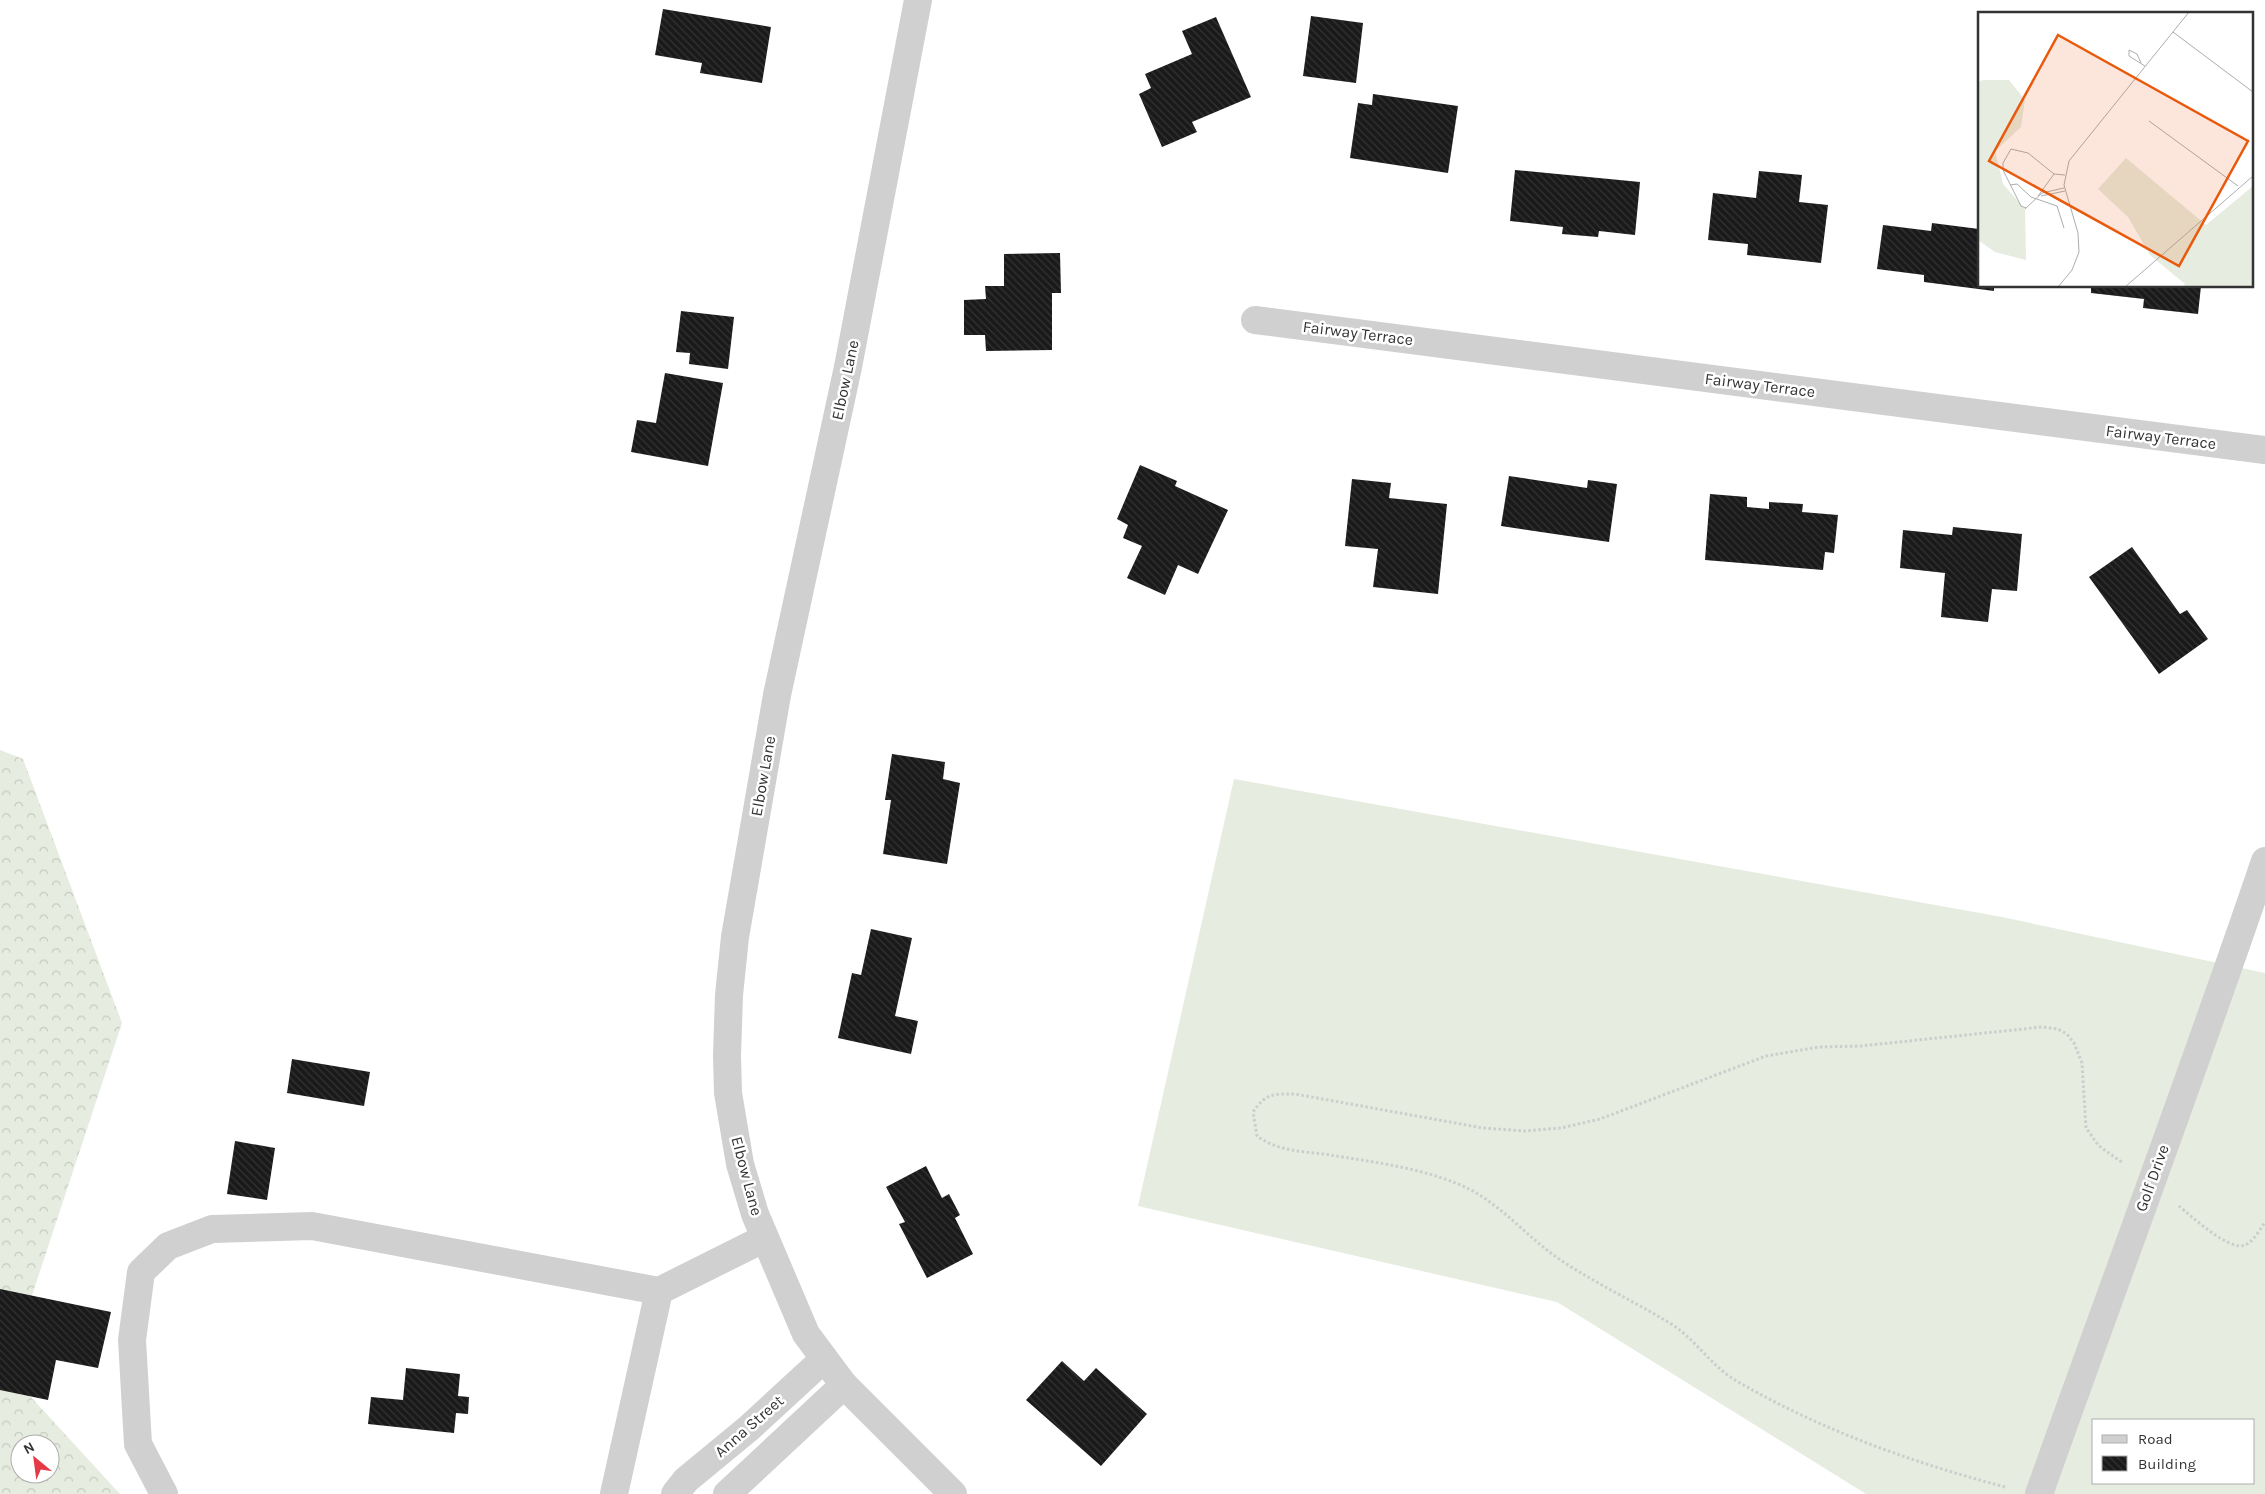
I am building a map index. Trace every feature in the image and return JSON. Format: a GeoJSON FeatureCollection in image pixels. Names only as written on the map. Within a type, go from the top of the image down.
{"type":"FeatureCollection","features":[{"type":"Feature","properties":{"kind":"street","name":"Elbow Lane"},"geometry":{"type":"LineString","coordinates":[[918,0],[850,358],[777,695],[735,937],[729,996],[727,1056],[728,1093],[740,1164],[755,1214],[806,1334],[844,1385],[953,1494]]}},
{"type":"Feature","properties":{"kind":"street","name":"Fairway Terrace"},"geometry":{"type":"LineString","coordinates":[[1255,320],[2265,450]]}},
{"type":"Feature","properties":{"kind":"street","name":"Golf Drive"},"geometry":{"type":"LineString","coordinates":[[2040,1494],[2220,993],[2265,861]]}},
{"type":"Feature","properties":{"kind":"street"},"geometry":{"type":"LineString","coordinates":[[164,1494],[138,1444],[132,1340],[141,1272],[168,1246],[212,1229],[312,1226],[659,1291],[765,1238]]}},
{"type":"Feature","properties":{"kind":"street"},"geometry":{"type":"LineString","coordinates":[[614,1494],[659,1291]]}},
{"type":"Feature","properties":{"kind":"street","name":"Anna Street"},"geometry":{"type":"LineString","coordinates":[[675,1494],[686,1480],[748,1428],[824,1359]]}},
{"type":"Feature","properties":{"kind":"street"},"geometry":{"type":"LineString","coordinates":[[727,1494],[844,1385]]}},
{"type":"Feature","properties":{"kind":"path"},"geometry":{"type":"LineString","coordinates":[[2011,1489],[1874,1448],[1816,1422],[1733,1379],[1671,1323],[1595,1283],[1549,1253],[1528,1233],[1469,1190],[1429,1175],[1387,1164],[1287,1150],[1269,1144],[1258,1136],[1253,1112],[1260,1100],[1272,1094],[1295,1094],[1483,1128],[1524,1130],[1561,1128],[1600,1118],[1766,1056],[1818,1047],[1861,1046],[2042,1027],[2058,1029],[2067,1034],[2074,1043],[2082,1063],[2086,1128],[2099,1146],[2232,1245],[2246,1245],[2265,1222]]}},
{"type":"Feature","properties":{"kind":"green space"},"geometry":{"type":"Polygon","coordinates":[[[0,750],[23,759],[122,1023],[7,1371],[120,1494],[0,1494],[0,750]]]}},
{"type":"Feature","properties":{"kind":"green space"},"geometry":{"type":"Polygon","coordinates":[[[1234,779],[2002,917],[2265,973],[2265,1494],[1866,1494],[1557,1302],[1138,1206],[1234,779]]]}},
{"type":"Feature","properties":{"kind":"building"},"geometry":{"type":"Polygon","coordinates":[[[663,9],[771,27],[762,83],[700,73],[702,63],[655,55],[663,9]]]}},
{"type":"Feature","properties":{"kind":"building"},"geometry":{"type":"Polygon","coordinates":[[[1311,16],[1363,23],[1356,83],[1303,76],[1311,16]]]}},
{"type":"Feature","properties":{"kind":"building"},"geometry":{"type":"Polygon","coordinates":[[[1216,17],[1251,97],[1192,122],[1197,132],[1162,147],[1139,94],[1151,88],[1145,74],[1192,54],[1182,31],[1216,17]]]}},
{"type":"Feature","properties":{"kind":"building"},"geometry":{"type":"Polygon","coordinates":[[[1373,94],[1458,106],[1448,173],[1350,158],[1358,103],[1372,105],[1373,94]]]}},
{"type":"Feature","properties":{"kind":"building"},"geometry":{"type":"Polygon","coordinates":[[[1515,170],[1640,182],[1635,235],[1599,231],[1598,237],[1562,234],[1563,227],[1510,221],[1515,170]]]}},
{"type":"Feature","properties":{"kind":"building"},"geometry":{"type":"Polygon","coordinates":[[[1759,171],[1802,175],[1799,202],[1828,205],[1821,263],[1747,255],[1748,244],[1708,240],[1713,193],[1756,198],[1759,171]]]}},
{"type":"Feature","properties":{"kind":"building"},"geometry":{"type":"Polygon","coordinates":[[[1932,223],[1978,229],[1978,288],[1994,288],[1994,291],[1924,282],[1924,275],[1877,269],[1883,225],[1931,231],[1932,223]]]}},
{"type":"Feature","properties":{"kind":"building"},"geometry":{"type":"Polygon","coordinates":[[[1060,253],[1061,293],[1052,293],[1052,350],[986,351],[985,335],[964,335],[964,300],[986,299],[985,286],[1004,286],[1004,254],[1060,253]]]}},
{"type":"Feature","properties":{"kind":"building"},"geometry":{"type":"Polygon","coordinates":[[[2091,288],[2201,288],[2198,314],[2143,308],[2144,299],[2091,293],[2091,288]]]}},
{"type":"Feature","properties":{"kind":"building"},"geometry":{"type":"Polygon","coordinates":[[[681,311],[734,317],[728,369],[689,364],[690,353],[676,352],[681,311]]]}},
{"type":"Feature","properties":{"kind":"building"},"geometry":{"type":"Polygon","coordinates":[[[665,373],[723,383],[708,466],[631,452],[637,420],[656,423],[665,373]]]}},
{"type":"Feature","properties":{"kind":"building"},"geometry":{"type":"Polygon","coordinates":[[[1140,465],[1177,481],[1175,486],[1228,510],[1198,574],[1178,565],[1165,595],[1127,578],[1142,546],[1123,538],[1128,525],[1117,519],[1140,465]]]}},
{"type":"Feature","properties":{"kind":"building"},"geometry":{"type":"Polygon","coordinates":[[[1509,476],[1587,488],[1588,480],[1617,484],[1609,542],[1501,526],[1509,476]]]}},
{"type":"Feature","properties":{"kind":"building"},"geometry":{"type":"Polygon","coordinates":[[[1352,479],[1391,483],[1389,498],[1447,504],[1438,594],[1373,587],[1378,549],[1345,546],[1352,479]]]}},
{"type":"Feature","properties":{"kind":"building"},"geometry":{"type":"Polygon","coordinates":[[[1710,494],[1747,497],[1747,507],[1769,509],[1769,502],[1803,504],[1802,512],[1838,515],[1834,553],[1825,552],[1823,570],[1705,560],[1710,494]]]}},
{"type":"Feature","properties":{"kind":"building"},"geometry":{"type":"Polygon","coordinates":[[[1953,527],[2022,534],[2017,591],[1992,589],[1988,622],[1941,617],[1945,573],[1900,568],[1903,530],[1952,535],[1953,527]]]}},
{"type":"Feature","properties":{"kind":"building"},"geometry":{"type":"Polygon","coordinates":[[[2132,547],[2180,614],[2187,610],[2208,639],[2159,674],[2089,577],[2132,547]]]}},
{"type":"Feature","properties":{"kind":"building"},"geometry":{"type":"Polygon","coordinates":[[[892,754],[945,762],[943,779],[960,783],[947,864],[883,854],[891,800],[885,800],[892,754]]]}},
{"type":"Feature","properties":{"kind":"building"},"geometry":{"type":"Polygon","coordinates":[[[871,929],[912,938],[895,1016],[918,1021],[911,1054],[838,1038],[852,973],[861,975],[871,929]]]}},
{"type":"Feature","properties":{"kind":"building"},"geometry":{"type":"Polygon","coordinates":[[[292,1059],[370,1072],[364,1106],[287,1093],[292,1059]]]}},
{"type":"Feature","properties":{"kind":"building"},"geometry":{"type":"Polygon","coordinates":[[[235,1141],[275,1148],[267,1200],[227,1194],[235,1141]]]}},
{"type":"Feature","properties":{"kind":"building"},"geometry":{"type":"Polygon","coordinates":[[[926,1166],[942,1198],[949,1194],[960,1215],[955,1218],[973,1254],[927,1278],[899,1224],[905,1222],[886,1187],[926,1166]]]}},
{"type":"Feature","properties":{"kind":"building"},"geometry":{"type":"Polygon","coordinates":[[[0,1289],[111,1312],[98,1368],[56,1360],[48,1400],[0,1390],[0,1289]]]}},
{"type":"Feature","properties":{"kind":"building"},"geometry":{"type":"Polygon","coordinates":[[[1062,1361],[1084,1381],[1096,1368],[1147,1414],[1101,1466],[1026,1400],[1062,1361]]]}},
{"type":"Feature","properties":{"kind":"building"},"geometry":{"type":"Polygon","coordinates":[[[406,1368],[460,1374],[458,1396],[469,1397],[468,1414],[456,1413],[454,1433],[368,1424],[371,1397],[403,1400],[406,1368]]]}}]}
